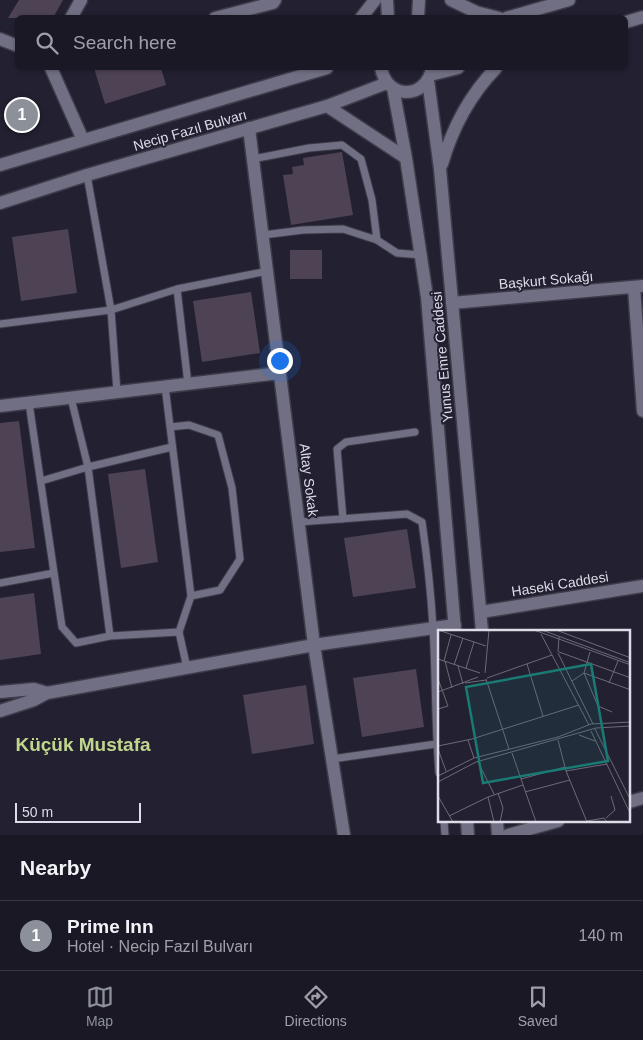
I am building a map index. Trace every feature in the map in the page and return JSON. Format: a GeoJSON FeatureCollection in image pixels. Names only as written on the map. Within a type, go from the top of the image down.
{"type":"FeatureCollection","features":[{"type":"Feature","properties":{"kind":"street"},"geometry":{"type":"LineString","coordinates":[[73,15],[82,0]]}},
{"type":"Feature","properties":{"kind":"street"},"geometry":{"type":"LineString","coordinates":[[227,15],[273,3],[275,0]]}},
{"type":"Feature","properties":{"kind":"street"},"geometry":{"type":"LineString","coordinates":[[363,15],[375,0]]}},
{"type":"Feature","properties":{"kind":"street"},"geometry":{"type":"LineString","coordinates":[[387,0],[388,15]]}},
{"type":"Feature","properties":{"kind":"street"},"geometry":{"type":"LineString","coordinates":[[418,15],[419,0]]}},
{"type":"Feature","properties":{"kind":"street"},"geometry":{"type":"LineString","coordinates":[[451,0],[476,12],[488,15]]}},
{"type":"Feature","properties":{"kind":"street"},"geometry":{"type":"LineString","coordinates":[[516,15],[569,0]]}},
{"type":"Feature","properties":{"kind":"street"},"geometry":{"type":"LineString","coordinates":[[628,21],[643,17]]}},
{"type":"Feature","properties":{"kind":"street"},"geometry":{"type":"LineString","coordinates":[[0,39],[15,45]]}},
{"type":"Feature","properties":{"kind":"street"},"geometry":{"type":"LineString","coordinates":[[52,70],[84,140]]}},
{"type":"Feature","properties":{"kind":"street","name":"Necip Fazıl Bulvarı"},"geometry":{"type":"LineString","coordinates":[[0,165],[315,70]]}},
{"type":"Feature","properties":{"kind":"street","name":"Yunus Emre Caddesi"},"geometry":{"type":"LineString","coordinates":[[382,70],[390,86],[406,158],[427,297],[455,628]]}},
{"type":"Feature","properties":{"kind":"street"},"geometry":{"type":"LineString","coordinates":[[390,86],[408,92],[422,87],[430,74],[449,70]]}},
{"type":"Feature","properties":{"kind":"street"},"geometry":{"type":"LineString","coordinates":[[440,169],[446,149],[464,112],[476,91],[494,70]]}},
{"type":"Feature","properties":{"kind":"street","name":"Yunus Emre Caddesi"},"geometry":{"type":"LineString","coordinates":[[430,74],[482,630]]}},
{"type":"Feature","properties":{"kind":"street","name":"Necip Fazıl Bulvarı"},"geometry":{"type":"LineString","coordinates":[[0,203],[87,175],[390,86]]}},
{"type":"Feature","properties":{"kind":"street"},"geometry":{"type":"LineString","coordinates":[[327,106],[406,158]]}},
{"type":"Feature","properties":{"kind":"street","name":"Altay Sokak"},"geometry":{"type":"LineString","coordinates":[[249,128],[314,645],[344,835]]}},
{"type":"Feature","properties":{"kind":"street"},"geometry":{"type":"LineString","coordinates":[[638,287],[643,411]]}},
{"type":"Feature","properties":{"kind":"street","name":"Başkurt Sokağı"},"geometry":{"type":"LineString","coordinates":[[452,303],[638,287]]}},
{"type":"Feature","properties":{"kind":"street"},"geometry":{"type":"LineString","coordinates":[[0,406],[280,373]]}},
{"type":"Feature","properties":{"kind":"street","name":"Haseki Caddesi"},"geometry":{"type":"LineString","coordinates":[[481,612],[643,586]]}},
{"type":"Feature","properties":{"kind":"street"},"geometry":{"type":"LineString","coordinates":[[0,711],[34,700],[47,693],[314,645],[433,628],[455,628]]}},
{"type":"Feature","properties":{"kind":"street"},"geometry":{"type":"LineString","coordinates":[[0,692],[34,689],[47,693]]}},
{"type":"Feature","properties":{"kind":"street"},"geometry":{"type":"LineString","coordinates":[[630,802],[643,798]]}},
{"type":"Feature","properties":{"kind":"street"},"geometry":{"type":"LineString","coordinates":[[467,822],[468,835]]}},
{"type":"Feature","properties":{"kind":"street"},"geometry":{"type":"LineString","coordinates":[[497,822],[498,835]]}},
{"type":"Feature","properties":{"kind":"street"},"geometry":{"type":"LineString","coordinates":[[508,835],[554,822]]}},
{"type":"Feature","properties":{"kind":"lane"},"geometry":{"type":"LineString","coordinates":[[253,159],[309,148],[342,145],[361,159],[372,200],[377,240]]}},
{"type":"Feature","properties":{"kind":"lane"},"geometry":{"type":"LineString","coordinates":[[87,175],[111,310],[117,392]]}},
{"type":"Feature","properties":{"kind":"lane"},"geometry":{"type":"LineString","coordinates":[[263,234],[343,229],[377,240],[397,254],[421,255]]}},
{"type":"Feature","properties":{"kind":"lane"},"geometry":{"type":"LineString","coordinates":[[0,324],[111,310],[176,289],[268,271]]}},
{"type":"Feature","properties":{"kind":"lane"},"geometry":{"type":"LineString","coordinates":[[176,289],[188,384]]}},
{"type":"Feature","properties":{"kind":"lane"},"geometry":{"type":"LineString","coordinates":[[165,386],[191,596],[178,632],[187,668]]}},
{"type":"Feature","properties":{"kind":"lane"},"geometry":{"type":"LineString","coordinates":[[71,398],[88,467],[110,636]]}},
{"type":"Feature","properties":{"kind":"lane"},"geometry":{"type":"LineString","coordinates":[[29,403],[62,627],[76,643],[110,636],[178,632]]}},
{"type":"Feature","properties":{"kind":"lane"},"geometry":{"type":"LineString","coordinates":[[170,427],[190,425],[218,435],[232,488],[240,559],[220,590],[191,596]]}},
{"type":"Feature","properties":{"kind":"lane"},"geometry":{"type":"LineString","coordinates":[[343,519],[337,450],[346,442],[415,432]]}},
{"type":"Feature","properties":{"kind":"lane"},"geometry":{"type":"LineString","coordinates":[[41,481],[88,467],[172,447]]}},
{"type":"Feature","properties":{"kind":"lane"},"geometry":{"type":"LineString","coordinates":[[299,522],[407,514],[422,522],[427,554],[433,628],[438,763]]}},
{"type":"Feature","properties":{"kind":"lane"},"geometry":{"type":"LineString","coordinates":[[0,582],[54,574]]}},
{"type":"Feature","properties":{"kind":"lane"},"geometry":{"type":"LineString","coordinates":[[332,759],[436,744]]}},
{"type":"Feature","properties":{"kind":"lane"},"geometry":{"type":"LineString","coordinates":[[444,822],[445,835]]}},
{"type":"Feature","properties":{"kind":"building"},"geometry":{"type":"Polygon","coordinates":[[[19,0],[63,0],[55,15],[15,15],[15,18],[8,18],[19,0]]]}},
{"type":"Feature","properties":{"kind":"building"},"geometry":{"type":"Polygon","coordinates":[[[95,70],[162,70],[166,85],[105,104],[95,70]]]}},
{"type":"Feature","properties":{"kind":"building"},"geometry":{"type":"Polygon","coordinates":[[[342,152],[353,215],[291,225],[283,175],[293,174],[292,167],[304,165],[303,158],[342,152]]]}},
{"type":"Feature","properties":{"kind":"building"},"geometry":{"type":"Polygon","coordinates":[[[68,229],[77,293],[21,301],[12,237],[68,229]]]}},
{"type":"Feature","properties":{"kind":"building"},"geometry":{"type":"Polygon","coordinates":[[[290,250],[322,250],[322,279],[290,279],[290,250]]]}},
{"type":"Feature","properties":{"kind":"building"},"geometry":{"type":"Polygon","coordinates":[[[251,292],[260,353],[202,362],[193,301],[251,292]]]}},
{"type":"Feature","properties":{"kind":"building"},"geometry":{"type":"Polygon","coordinates":[[[19,421],[35,548],[0,552],[0,423],[19,421]]]}},
{"type":"Feature","properties":{"kind":"building"},"geometry":{"type":"Polygon","coordinates":[[[145,469],[158,562],[121,568],[108,474],[145,469]]]}},
{"type":"Feature","properties":{"kind":"building"},"geometry":{"type":"Polygon","coordinates":[[[407,529],[416,588],[353,597],[344,538],[407,529]]]}},
{"type":"Feature","properties":{"kind":"building"},"geometry":{"type":"Polygon","coordinates":[[[34,593],[41,654],[0,660],[0,598],[34,593]]]}},
{"type":"Feature","properties":{"kind":"building"},"geometry":{"type":"Polygon","coordinates":[[[416,669],[424,727],[362,737],[353,678],[416,669]]]}},
{"type":"Feature","properties":{"kind":"building"},"geometry":{"type":"Polygon","coordinates":[[[306,685],[314,744],[252,754],[243,695],[306,685]]]}},
{"type":"Feature","properties":{"kind":"place","name":"Prime Inn"},"geometry":{"type":"Point","coordinates":[22,115]}},
{"type":"Feature","properties":{"kind":"district","name":"Küçük Mustafa"},"geometry":{"type":"Point","coordinates":[83,744]}}]}
